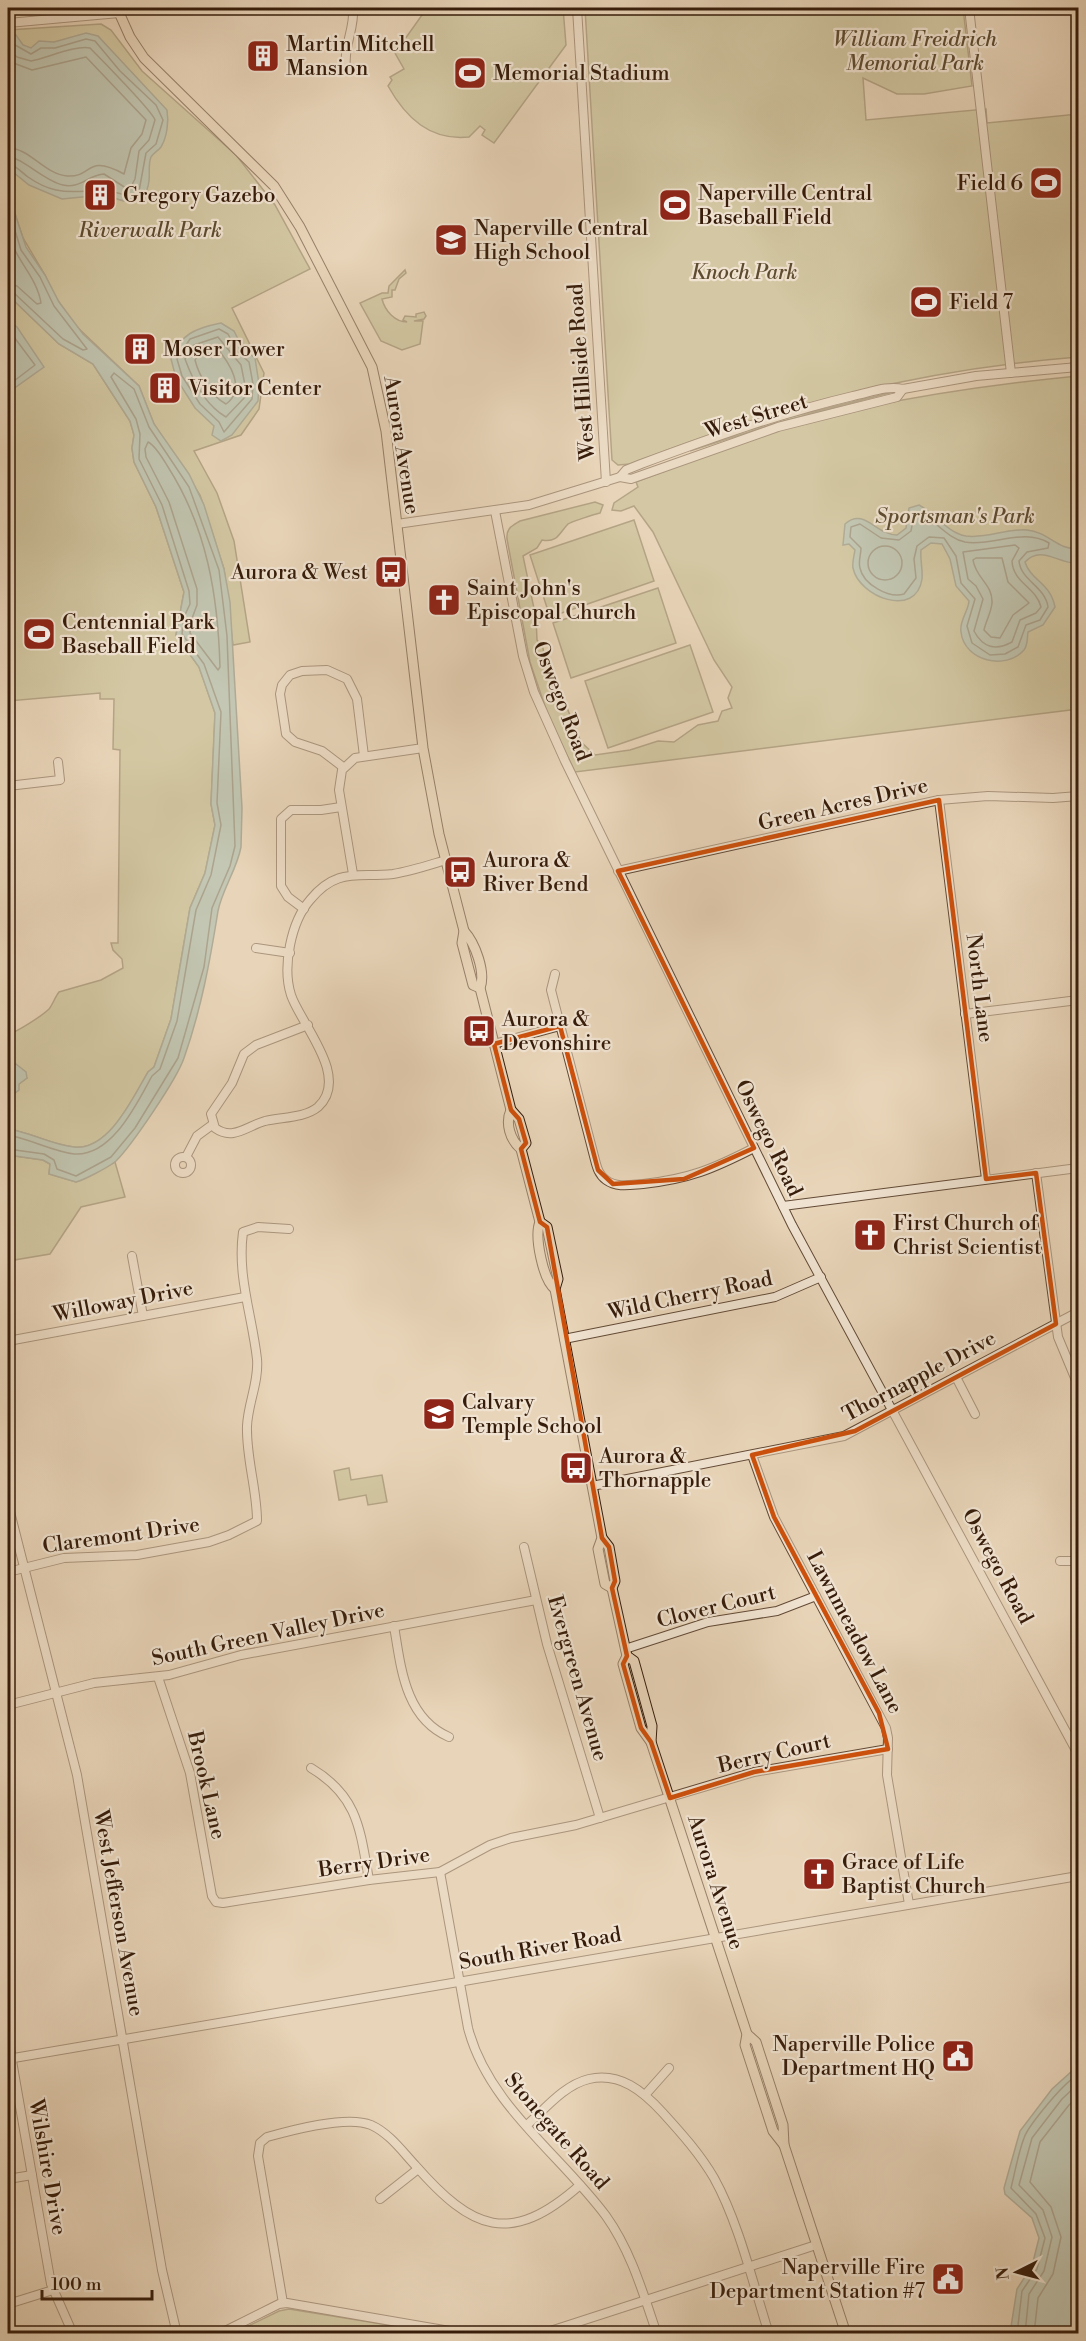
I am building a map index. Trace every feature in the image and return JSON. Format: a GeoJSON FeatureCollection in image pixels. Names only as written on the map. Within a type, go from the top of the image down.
{"type":"FeatureCollection","features":[{"type":"Feature","properties":{"kind":"main road","name":"Aurora Avenue"},"geometry":{"type":"LineString","coordinates":[[118,10],[130,37],[144,58],[274,186],[300,227],[372,367],[383,412],[423,748],[446,860],[464,931],[472,940],[483,981],[480,988],[511,1110],[507,1118],[514,1143],[521,1149],[540,1222],[536,1232],[548,1284],[555,1289],[602,1538],[598,1549],[605,1584],[612,1588],[626,1652],[634,1661],[652,1726],[651,1742],[747,2034],[745,2045],[773,2131],[784,2145],[846,2334]]}},
{"type":"Feature","properties":{"kind":"street"},"geometry":{"type":"LineString","coordinates":[[346,68],[345,48],[354,25],[353,8]]}},
{"type":"Feature","properties":{"kind":"street","name":"West Hillside Road"},"geometry":{"type":"LineString","coordinates":[[577,8],[606,482]]}},
{"type":"Feature","properties":{"kind":"street"},"geometry":{"type":"LineString","coordinates":[[969,8],[1011,373]]}},
{"type":"Feature","properties":{"kind":"street"},"geometry":{"type":"LineString","coordinates":[[8,23],[118,10]]}},
{"type":"Feature","properties":{"kind":"street","name":"West Street"},"geometry":{"type":"LineString","coordinates":[[397,524],[495,511],[556,498],[620,477],[631,479],[778,427],[897,397],[903,389],[1011,373],[1078,367]]}},
{"type":"Feature","properties":{"kind":"street","name":"Oswego Road"},"geometry":{"type":"LineString","coordinates":[[495,511],[519,638],[534,692],[618,871],[783,1206],[1078,1754]]}},
{"type":"Feature","properties":{"kind":"street"},"geometry":{"type":"LineString","coordinates":[[344,767],[322,751],[294,742],[286,734],[280,694],[284,682],[296,672],[327,670],[341,675],[355,692],[364,756]]}},
{"type":"Feature","properties":{"kind":"street"},"geometry":{"type":"LineString","coordinates":[[353,874],[338,784],[344,767],[355,758],[423,748]]}},
{"type":"Feature","properties":{"kind":"street"},"geometry":{"type":"LineString","coordinates":[[8,786],[60,780],[58,762]]}},
{"type":"Feature","properties":{"kind":"street","name":"Green Acres Drive"},"geometry":{"type":"LineString","coordinates":[[618,871],[939,801],[994,795],[1053,798],[1078,795]]}},
{"type":"Feature","properties":{"kind":"street","name":"North Lane"},"geometry":{"type":"LineString","coordinates":[[939,801],[986,1179]]}},
{"type":"Feature","properties":{"kind":"street"},"geometry":{"type":"LineString","coordinates":[[303,909],[288,897],[281,886],[281,819],[291,810],[341,807]]}},
{"type":"Feature","properties":{"kind":"street"},"geometry":{"type":"LineString","coordinates":[[212,1125],[221,1132],[230,1134],[261,1123],[312,1111],[323,1100],[328,1089],[317,1040],[294,1004],[289,989],[287,973],[290,953],[303,909],[323,887],[353,874],[392,874],[446,860]]}},
{"type":"Feature","properties":{"kind":"street"},"geometry":{"type":"LineString","coordinates":[[256,948],[290,953]]}},
{"type":"Feature","properties":{"kind":"street"},"geometry":{"type":"LineString","coordinates":[[555,974],[550,990],[595,1160],[598,1170],[606,1180],[624,1186],[684,1179],[707,1171],[754,1148]]}},
{"type":"Feature","properties":{"kind":"street"},"geometry":{"type":"LineString","coordinates":[[965,1014],[1078,1000]]}},
{"type":"Feature","properties":{"kind":"street"},"geometry":{"type":"LineString","coordinates":[[212,1125],[212,1111],[232,1083],[244,1054],[256,1045],[308,1025]]}},
{"type":"Feature","properties":{"kind":"street"},"geometry":{"type":"LineString","coordinates":[[494,1044],[560,1026]]}},
{"type":"Feature","properties":{"kind":"street"},"geometry":{"type":"LineString","coordinates":[[186,1157],[196,1136],[212,1125]]}},
{"type":"Feature","properties":{"kind":"street"},"geometry":{"type":"LineString","coordinates":[[783,1206],[1078,1168]]}},
{"type":"Feature","properties":{"kind":"street"},"geometry":{"type":"LineString","coordinates":[[1036,1173],[1056,1324],[1063,1353],[1078,1384]]}},
{"type":"Feature","properties":{"kind":"street","name":"Claremont Drive"},"geometry":{"type":"LineString","coordinates":[[8,1572],[64,1558],[137,1555],[209,1542],[257,1521],[256,1491],[247,1427],[257,1361],[245,1297],[241,1259],[243,1232],[258,1227],[289,1229]]}},
{"type":"Feature","properties":{"kind":"street"},"geometry":{"type":"LineString","coordinates":[[132,1256],[143,1316]]}},
{"type":"Feature","properties":{"kind":"street","name":"Wild Cherry Road"},"geometry":{"type":"LineString","coordinates":[[564,1339],[776,1297],[821,1276]]}},
{"type":"Feature","properties":{"kind":"street","name":"Willoway Drive"},"geometry":{"type":"LineString","coordinates":[[8,1341],[245,1297]]}},
{"type":"Feature","properties":{"kind":"street","name":"Thornapple Drive"},"geometry":{"type":"LineString","coordinates":[[592,1486],[844,1436],[1078,1312]]}},
{"type":"Feature","properties":{"kind":"street"},"geometry":{"type":"LineString","coordinates":[[956,1377],[975,1414]]}},
{"type":"Feature","properties":{"kind":"street","name":"Lawnmeadow Lane"},"geometry":{"type":"LineString","coordinates":[[752,1455],[774,1517],[879,1713],[888,1738],[886,1774],[909,1904]]}},
{"type":"Feature","properties":{"kind":"street","name":"West Jefferson Avenue"},"geometry":{"type":"LineString","coordinates":[[8,1504],[77,1775],[162,2270],[177,2334]]}},
{"type":"Feature","properties":{"kind":"street","name":"Evergreen Avenue"},"geometry":{"type":"LineString","coordinates":[[524,1546],[536,1600],[600,1818]]}},
{"type":"Feature","properties":{"kind":"street"},"geometry":{"type":"LineString","coordinates":[[1060,1561],[1078,1561]]}},
{"type":"Feature","properties":{"kind":"street","name":"Clover Court"},"geometry":{"type":"LineString","coordinates":[[626,1652],[708,1622],[777,1611],[816,1596]]}},
{"type":"Feature","properties":{"kind":"street","name":"South Green Valley Drive"},"geometry":{"type":"LineString","coordinates":[[8,1705],[108,1681],[158,1677],[241,1655],[536,1600]]}},
{"type":"Feature","properties":{"kind":"street"},"geometry":{"type":"LineString","coordinates":[[394,1626],[404,1677],[413,1704],[432,1728],[449,1737]]}},
{"type":"Feature","properties":{"kind":"street","name":"Brook Lane"},"geometry":{"type":"LineString","coordinates":[[158,1677],[190,1773],[212,1896],[216,1902]]}},
{"type":"Feature","properties":{"kind":"street","name":"Berry Court"},"geometry":{"type":"LineString","coordinates":[[670,1798],[754,1772],[888,1749]]}},
{"type":"Feature","properties":{"kind":"street"},"geometry":{"type":"LineString","coordinates":[[311,1768],[328,1778],[352,1806],[359,1827],[369,1880]]}},
{"type":"Feature","properties":{"kind":"street","name":"Berry Drive"},"geometry":{"type":"LineString","coordinates":[[216,1902],[232,1903],[369,1880],[440,1872],[499,1842],[600,1818],[670,1798]]}},
{"type":"Feature","properties":{"kind":"street","name":"Stonegate Road"},"geometry":{"type":"LineString","coordinates":[[440,1872],[459,1980],[475,2052],[499,2093],[604,2213],[621,2240],[657,2334]]}},
{"type":"Feature","properties":{"kind":"street","name":"South River Road"},"geometry":{"type":"LineString","coordinates":[[9,2058],[1078,1876]]}},
{"type":"Feature","properties":{"kind":"street","name":"Wilshire Drive"},"geometry":{"type":"LineString","coordinates":[[8,2038],[9,2058],[53,2289],[73,2334]]}},
{"type":"Feature","properties":{"kind":"street"},"geometry":{"type":"LineString","coordinates":[[645,2095],[669,2068]]}},
{"type":"Feature","properties":{"kind":"street"},"geometry":{"type":"LineString","coordinates":[[526,2125],[571,2086],[591,2079],[615,2079],[626,2082],[645,2095],[687,2139],[714,2179],[726,2205],[769,2334]]}},
{"type":"Feature","properties":{"kind":"street"},"geometry":{"type":"LineString","coordinates":[[283,2303],[258,2156],[264,2139],[281,2133],[349,2121],[363,2122],[387,2135],[453,2205],[472,2217],[496,2223],[520,2223],[542,2214],[580,2185]]}},
{"type":"Feature","properties":{"kind":"street"},"geometry":{"type":"LineString","coordinates":[[380,2199],[418,2169]]}},
{"type":"Feature","properties":{"kind":"street"},"geometry":{"type":"LineString","coordinates":[[8,2179],[32,2175]]}},
{"type":"Feature","properties":{"kind":"street"},"geometry":{"type":"LineString","coordinates":[[544,2333],[816,2245]]}},
{"type":"Feature","properties":{"kind":"street"},"geometry":{"type":"LineString","coordinates":[[8,2304],[53,2289]]}},
{"type":"Feature","properties":{"kind":"street"},"geometry":{"type":"LineString","coordinates":[[219,2334],[283,2303],[467,2334]]}},
{"type":"Feature","properties":{"kind":"highlighted area"},"geometry":{"type":"Polygon","coordinates":[[[939,800],[986,1179],[1036,1173],[1056,1324],[855,1431],[752,1455],[774,1517],[879,1713],[888,1749],[754,1772],[670,1798],[651,1742],[641,1728],[623,1664],[627,1656],[612,1588],[615,1581],[609,1547],[602,1538],[547,1227],[540,1222],[521,1149],[526,1143],[519,1119],[511,1110],[494,1044],[560,1026],[598,1170],[613,1184],[684,1179],[754,1148],[618,871],[939,800]]]}},
{"type":"Feature","properties":{"kind":"green space","name":"Memorial Stadium"},"geometry":{"type":"Polygon","coordinates":[[[427,8],[563,8],[566,45],[494,143],[482,135],[485,130],[480,126],[469,137],[442,135],[431,131],[411,117],[388,86],[392,80],[390,77],[404,69],[395,53],[427,8]]]}},
{"type":"Feature","properties":{"kind":"green space","name":"Knoch Park"},"geometry":{"type":"Polygon","coordinates":[[[585,8],[963,8],[972,86],[924,94],[897,94],[863,78],[866,120],[986,109],[987,123],[1078,114],[1078,357],[962,371],[850,393],[741,424],[630,464],[618,465],[612,460],[585,8]]]}},
{"type":"Feature","properties":{"kind":"green space","name":"Riverwalk Park"},"geometry":{"type":"Polygon","coordinates":[[[101,24],[111,30],[142,71],[236,155],[275,205],[310,269],[232,308],[264,373],[259,409],[241,435],[194,451],[217,493],[234,541],[250,642],[233,645],[224,569],[200,495],[154,424],[139,386],[75,325],[54,295],[23,238],[8,193],[8,30],[101,24]]]}},
{"type":"Feature","properties":{"kind":"green space"},"geometry":{"type":"Polygon","coordinates":[[[405,270],[406,273],[399,279],[395,290],[392,290],[392,297],[382,299],[383,303],[391,315],[403,322],[407,322],[403,320],[405,316],[416,317],[416,314],[424,312],[426,316],[424,319],[414,321],[423,321],[420,344],[402,350],[381,341],[360,303],[382,293],[388,293],[389,286],[405,270]]]}},
{"type":"Feature","properties":{"kind":"green space"},"geometry":{"type":"Polygon","coordinates":[[[8,295],[59,344],[93,364],[130,421],[134,435],[132,448],[134,462],[156,507],[184,592],[176,635],[199,667],[215,713],[211,804],[215,825],[205,873],[190,908],[171,1019],[154,1067],[148,1072],[128,1108],[109,1132],[87,1146],[65,1146],[8,1129],[8,1092],[15,1093],[19,1084],[27,1078],[11,1064],[8,1065],[8,1034],[46,1012],[59,992],[101,980],[123,968],[122,959],[113,950],[111,943],[118,943],[120,750],[113,749],[114,699],[100,699],[100,693],[8,701],[8,295]]]}},
{"type":"Feature","properties":{"kind":"green space","name":"Sportsman's Park"},"geometry":{"type":"Polygon","coordinates":[[[1078,376],[1078,709],[575,772],[549,718],[530,662],[507,539],[507,532],[512,526],[520,521],[595,502],[603,505],[600,513],[568,524],[555,539],[542,540],[537,548],[523,556],[536,618],[537,640],[543,648],[546,671],[558,686],[581,742],[595,755],[630,750],[658,741],[674,742],[698,725],[718,721],[722,711],[732,708],[728,698],[732,687],[714,660],[653,532],[634,506],[621,511],[612,510],[614,503],[638,487],[636,482],[747,441],[862,408],[997,385],[1078,376]]]}},
{"type":"Feature","properties":{"kind":"green space"},"geometry":{"type":"Polygon","coordinates":[[[897,391],[783,421],[690,451],[770,422],[897,391]]]}},
{"type":"Feature","properties":{"kind":"green space"},"geometry":{"type":"Polygon","coordinates":[[[634,520],[654,581],[550,617],[530,555],[634,520]]]}},
{"type":"Feature","properties":{"kind":"green space"},"geometry":{"type":"Polygon","coordinates":[[[658,588],[676,643],[571,678],[553,623],[658,588]]]}},
{"type":"Feature","properties":{"kind":"green space"},"geometry":{"type":"Polygon","coordinates":[[[690,645],[713,712],[608,748],[585,681],[690,645]]]}},
{"type":"Feature","properties":{"kind":"green space"},"geometry":{"type":"Polygon","coordinates":[[[8,1155],[43,1160],[50,1164],[49,1174],[76,1182],[115,1162],[125,1197],[81,1207],[50,1254],[8,1261],[8,1155]]]}},
{"type":"Feature","properties":{"kind":"green space"},"geometry":{"type":"Polygon","coordinates":[[[349,1468],[351,1480],[382,1475],[387,1502],[368,1505],[366,1495],[339,1500],[334,1471],[349,1468]]]}},
{"type":"Feature","properties":{"kind":"green space"},"geometry":{"type":"Polygon","coordinates":[[[289,2309],[413,2329],[412,2333],[234,2333],[279,2311],[289,2309]]]}},
{"type":"Feature","properties":{"kind":"water"},"geometry":{"type":"Polygon","coordinates":[[[86,33],[98,36],[167,110],[166,134],[161,147],[151,157],[147,190],[144,196],[134,202],[121,201],[107,195],[103,188],[97,188],[92,196],[62,199],[29,185],[8,168],[8,36],[16,35],[23,45],[31,48],[39,41],[54,42],[86,33]]]}},
{"type":"Feature","properties":{"kind":"water"},"geometry":{"type":"Polygon","coordinates":[[[8,193],[26,247],[45,275],[59,302],[83,334],[139,386],[154,424],[189,474],[204,505],[224,569],[230,602],[242,808],[241,847],[220,903],[200,1004],[184,1058],[164,1096],[113,1164],[76,1182],[49,1174],[50,1164],[43,1160],[8,1155],[8,1129],[66,1146],[87,1146],[109,1132],[127,1108],[148,1072],[154,1067],[171,1019],[190,908],[205,873],[215,825],[211,804],[215,713],[199,667],[176,635],[184,592],[156,507],[134,462],[132,448],[134,435],[130,421],[93,364],[59,344],[8,295],[8,193]]]}},
{"type":"Feature","properties":{"kind":"water"},"geometry":{"type":"Polygon","coordinates":[[[8,320],[17,327],[44,367],[13,389],[8,385],[8,320]]]}},
{"type":"Feature","properties":{"kind":"water"},"geometry":{"type":"Polygon","coordinates":[[[221,323],[234,331],[242,347],[255,358],[259,384],[258,401],[232,435],[221,441],[212,435],[214,426],[195,408],[176,378],[171,359],[184,338],[204,327],[221,323]]]}},
{"type":"Feature","properties":{"kind":"water"},"geometry":{"type":"Polygon","coordinates":[[[919,505],[953,531],[966,536],[1027,530],[1035,531],[1065,547],[1078,548],[1078,563],[1044,555],[1031,557],[1025,562],[1032,574],[1049,592],[1055,607],[1043,625],[1028,632],[1024,650],[1016,656],[1007,660],[987,660],[970,650],[964,642],[961,628],[969,601],[956,586],[950,559],[942,544],[931,543],[921,550],[922,579],[918,591],[910,598],[899,601],[876,595],[865,588],[857,578],[853,568],[855,550],[849,544],[843,545],[845,524],[852,520],[864,520],[883,531],[897,535],[906,528],[909,508],[919,505]]]}},
{"type":"Feature","properties":{"kind":"water"},"geometry":{"type":"Polygon","coordinates":[[[16,1064],[26,1072],[27,1078],[19,1084],[19,1090],[15,1093],[8,1092],[8,1065],[16,1064]]]}},
{"type":"Feature","properties":{"kind":"water"},"geometry":{"type":"Polygon","coordinates":[[[1072,2071],[1078,2071],[1078,2333],[1010,2333],[1017,2289],[1032,2266],[1039,2238],[1032,2218],[1005,2194],[1004,2188],[1020,2131],[1052,2089],[1072,2071]]]}},
{"type":"Feature","properties":{"kind":"place","name":"Martin Mitchell Mansion"},"geometry":{"type":"Point","coordinates":[263,56]}},
{"type":"Feature","properties":{"kind":"place","name":"Memorial Stadium"},"geometry":{"type":"Point","coordinates":[470,73]}},
{"type":"Feature","properties":{"kind":"place","name":"Field 6"},"geometry":{"type":"Point","coordinates":[1046,183]}},
{"type":"Feature","properties":{"kind":"place","name":"Gregory Gazebo"},"geometry":{"type":"Point","coordinates":[100,195]}},
{"type":"Feature","properties":{"kind":"place","name":"Naperville Central Baseball Field"},"geometry":{"type":"Point","coordinates":[675,205]}},
{"type":"Feature","properties":{"kind":"place","name":"Naperville Central High School"},"geometry":{"type":"Point","coordinates":[451,240]}},
{"type":"Feature","properties":{"kind":"place","name":"Field 7"},"geometry":{"type":"Point","coordinates":[926,302]}},
{"type":"Feature","properties":{"kind":"place","name":"Moser Tower"},"geometry":{"type":"Point","coordinates":[140,349]}},
{"type":"Feature","properties":{"kind":"place","name":"Visitor Center"},"geometry":{"type":"Point","coordinates":[165,388]}},
{"type":"Feature","properties":{"kind":"place","name":"Aurora & West"},"geometry":{"type":"Point","coordinates":[391,572]}},
{"type":"Feature","properties":{"kind":"place","name":"Saint John's Episcopal Church"},"geometry":{"type":"Point","coordinates":[444,600]}},
{"type":"Feature","properties":{"kind":"place","name":"Centennial Park Baseball Field"},"geometry":{"type":"Point","coordinates":[39,634]}},
{"type":"Feature","properties":{"kind":"place","name":"Aurora & River Bend"},"geometry":{"type":"Point","coordinates":[460,872]}},
{"type":"Feature","properties":{"kind":"place","name":"Aurora & Devonshire"},"geometry":{"type":"Point","coordinates":[479,1031]}},
{"type":"Feature","properties":{"kind":"place","name":"First Church of Christ Scientist"},"geometry":{"type":"Point","coordinates":[870,1235]}},
{"type":"Feature","properties":{"kind":"place","name":"Calvary Temple School"},"geometry":{"type":"Point","coordinates":[439,1414]}},
{"type":"Feature","properties":{"kind":"place","name":"Aurora & Thornapple"},"geometry":{"type":"Point","coordinates":[576,1468]}},
{"type":"Feature","properties":{"kind":"place","name":"Grace of Life Baptist Church"},"geometry":{"type":"Point","coordinates":[819,1874]}},
{"type":"Feature","properties":{"kind":"place","name":"Naperville Police Department HQ"},"geometry":{"type":"Point","coordinates":[958,2056]}},
{"type":"Feature","properties":{"kind":"place","name":"Naperville Fire Department Station #7"},"geometry":{"type":"Point","coordinates":[948,2279]}},
{"type":"Feature","properties":{"kind":"park label","name":"William Freidrich Memorial Park"},"geometry":{"type":"Point","coordinates":[915,51]}}]}
